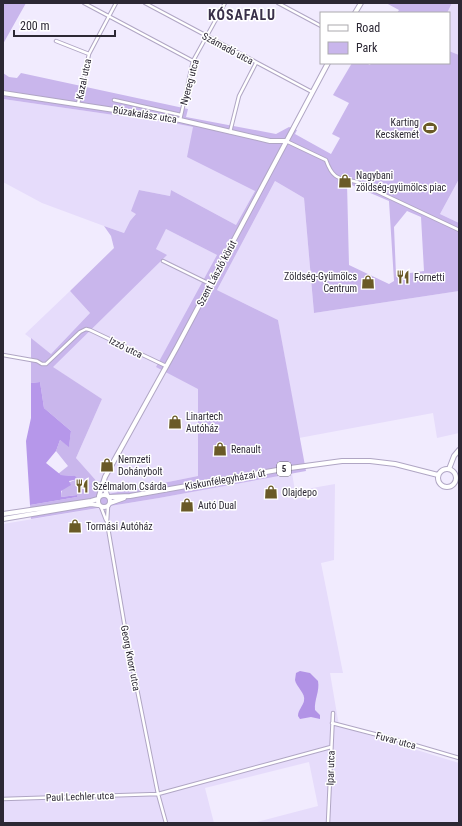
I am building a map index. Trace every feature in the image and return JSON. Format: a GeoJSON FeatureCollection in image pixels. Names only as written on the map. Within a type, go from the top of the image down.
{"type":"FeatureCollection","features":[{"type":"Feature","properties":{"kind":"street"},"geometry":{"type":"LineString","coordinates":[[84,3],[193,61]]}},
{"type":"Feature","properties":{"kind":"street","name":"Kazal utca"},"geometry":{"type":"LineString","coordinates":[[78,104],[89,54],[116,3]]}},
{"type":"Feature","properties":{"kind":"street","name":"Számadó utca"},"geometry":{"type":"LineString","coordinates":[[145,3],[312,92]]}},
{"type":"Feature","properties":{"kind":"street","name":"Nyereg utca"},"geometry":{"type":"LineString","coordinates":[[180,120],[193,61],[224,3]]}},
{"type":"Feature","properties":{"kind":"street"},"geometry":{"type":"LineString","coordinates":[[278,3],[320,25]]}},
{"type":"Feature","properties":{"kind":"street"},"geometry":{"type":"LineString","coordinates":[[356,12],[360,3]]}},
{"type":"Feature","properties":{"kind":"street","name":"Kazal utca"},"geometry":{"type":"LineString","coordinates":[[56,42],[89,54]]}},
{"type":"Feature","properties":{"kind":"street"},"geometry":{"type":"LineString","coordinates":[[230,132],[239,96],[256,62]]}},
{"type":"Feature","properties":{"kind":"street","name":"Szent László körút"},"geometry":{"type":"LineString","coordinates":[[98,497],[107,472],[166,366],[327,64]]}},
{"type":"Feature","properties":{"kind":"street","name":"Búzakalász utca"},"geometry":{"type":"LineString","coordinates":[[3,92],[180,120],[270,141],[286,141]]}},
{"type":"Feature","properties":{"kind":"street","name":"Búzakalász utca"},"geometry":{"type":"LineString","coordinates":[[114,100],[181,115]]}},
{"type":"Feature","properties":{"kind":"street"},"geometry":{"type":"LineString","coordinates":[[286,141],[326,160],[335,176],[357,182],[459,230]]}},
{"type":"Feature","properties":{"kind":"street"},"geometry":{"type":"LineString","coordinates":[[163,261],[210,284]]}},
{"type":"Feature","properties":{"kind":"street","name":"Izzó utca"},"geometry":{"type":"LineString","coordinates":[[3,355],[37,360],[42,364],[46,364],[80,332],[86,329],[166,366]]}},
{"type":"Feature","properties":{"kind":"street"},"geometry":{"type":"LineString","coordinates":[[449,469],[454,456],[459,450]]}},
{"type":"Feature","properties":{"kind":"street","name":"Kiskunfélegyházai út"},"geometry":{"type":"LineString","coordinates":[[108,496],[130,496],[299,466],[342,461],[370,461],[395,464],[438,475]]}},
{"type":"Feature","properties":{"kind":"street"},"geometry":{"type":"LineString","coordinates":[[449,469],[455,474],[457,482],[450,487],[445,487],[438,482],[438,475],[442,470],[449,469]]}},
{"type":"Feature","properties":{"kind":"street"},"geometry":{"type":"LineString","coordinates":[[103,483],[108,496],[109,504]]}},
{"type":"Feature","properties":{"kind":"street","name":"5"},"geometry":{"type":"LineString","coordinates":[[3,514],[91,501],[103,494],[108,496]]}},
{"type":"Feature","properties":{"kind":"street","name":"Kiskunfélegyházai út"},"geometry":{"type":"LineString","coordinates":[[109,504],[130,496]]}},
{"type":"Feature","properties":{"kind":"street"},"geometry":{"type":"LineString","coordinates":[[98,497],[100,506]]}},
{"type":"Feature","properties":{"kind":"street","name":"5"},"geometry":{"type":"LineString","coordinates":[[3,519],[91,504],[104,507],[109,504]]}},
{"type":"Feature","properties":{"kind":"street","name":"Georg Knorr utca"},"geometry":{"type":"LineString","coordinates":[[107,522],[109,504]]}},
{"type":"Feature","properties":{"kind":"street","name":"Georg Knorr utca"},"geometry":{"type":"LineString","coordinates":[[100,506],[107,522],[126,634],[158,794],[166,823]]}},
{"type":"Feature","properties":{"kind":"street","name":"Ipar utca"},"geometry":{"type":"LineString","coordinates":[[328,823],[333,713]]}},
{"type":"Feature","properties":{"kind":"street","name":"Fuvar utca"},"geometry":{"type":"LineString","coordinates":[[332,723],[459,758]]}},
{"type":"Feature","properties":{"kind":"street","name":"Paul Lechler utca"},"geometry":{"type":"LineString","coordinates":[[3,799],[158,794],[331,747]]}},
{"type":"Feature","properties":{"kind":"shaded area"},"geometry":{"type":"Polygon","coordinates":[[[452,3],[459,3],[459,55],[450,51],[450,12],[448,12],[452,3]]]}},
{"type":"Feature","properties":{"kind":"shaded area"},"geometry":{"type":"Polygon","coordinates":[[[3,99],[121,116],[122,113],[193,127],[255,191],[236,225],[171,190],[170,196],[139,190],[136,214],[130,221],[124,233],[104,226],[42,203],[3,182],[3,99]]]}},
{"type":"Feature","properties":{"kind":"shaded area"},"geometry":{"type":"Polygon","coordinates":[[[459,179],[459,223],[440,214],[459,179]]]}},
{"type":"Feature","properties":{"kind":"shaded area"},"geometry":{"type":"Polygon","coordinates":[[[275,181],[304,198],[314,313],[459,291],[459,433],[437,438],[433,413],[299,438],[278,320],[217,290],[275,181]]]}},
{"type":"Feature","properties":{"kind":"shaded area"},"geometry":{"type":"Polygon","coordinates":[[[166,229],[217,255],[198,389],[198,476],[108,494],[76,458],[102,399],[52,367],[166,255],[156,249],[166,229]]]}},
{"type":"Feature","properties":{"kind":"shaded area"},"geometry":{"type":"Polygon","coordinates":[[[70,291],[90,313],[51,354],[25,334],[70,291]]]}},
{"type":"Feature","properties":{"kind":"shaded area"},"geometry":{"type":"Polygon","coordinates":[[[40,382],[44,408],[71,431],[69,447],[60,440],[56,451],[46,463],[61,475],[75,476],[78,479],[69,481],[71,485],[61,491],[61,497],[77,495],[77,497],[30,505],[26,441],[31,418],[31,383],[40,382]]]}},
{"type":"Feature","properties":{"kind":"shaded area"},"geometry":{"type":"Polygon","coordinates":[[[292,473],[295,491],[335,484],[334,560],[321,563],[343,673],[330,673],[339,726],[459,763],[459,817],[457,823],[253,823],[318,806],[309,762],[205,788],[214,823],[3,823],[3,524],[159,498],[292,473]]]}},
{"type":"Feature","properties":{"kind":"shaded area"},"geometry":{"type":"Polygon","coordinates":[[[300,671],[310,673],[318,681],[315,710],[320,715],[320,719],[311,717],[300,719],[298,716],[304,698],[304,695],[295,680],[296,673],[300,671]]]}},
{"type":"Feature","properties":{"kind":"green space"},"geometry":{"type":"Polygon","coordinates":[[[3,3],[26,3],[3,44],[3,3]]]}},
{"type":"Feature","properties":{"kind":"green space"},"geometry":{"type":"Polygon","coordinates":[[[386,3],[452,3],[448,12],[398,12],[399,10],[386,3]]]}},
{"type":"Feature","properties":{"kind":"green space"},"geometry":{"type":"Polygon","coordinates":[[[450,51],[459,55],[459,179],[440,214],[459,223],[459,291],[314,313],[304,198],[275,181],[217,290],[278,320],[306,471],[159,498],[31,519],[30,505],[77,497],[77,495],[61,497],[61,493],[66,485],[78,479],[74,476],[58,474],[68,466],[56,451],[60,440],[69,446],[71,431],[44,408],[40,382],[31,383],[31,338],[51,354],[90,313],[70,291],[114,248],[111,236],[104,226],[124,233],[130,221],[136,214],[131,211],[139,190],[170,196],[171,190],[236,225],[255,191],[187,157],[193,127],[123,113],[121,116],[3,99],[3,73],[9,77],[17,78],[21,73],[188,109],[186,117],[276,134],[289,127],[297,130],[295,134],[331,154],[340,138],[332,134],[349,103],[333,95],[351,64],[450,64],[450,51]],[[347,183],[349,265],[389,284],[394,281],[389,201],[347,183]],[[407,211],[394,227],[396,275],[424,271],[421,217],[407,211]],[[166,229],[156,249],[167,255],[53,367],[102,399],[76,458],[108,494],[198,476],[198,389],[156,367],[217,255],[166,229]]]}},
{"type":"Feature","properties":{"kind":"place","name":"Karting Kecskemét"},"geometry":{"type":"Point","coordinates":[430,128]}},
{"type":"Feature","properties":{"kind":"place","name":"Nagybani zöldség-gyümölcs piac"},"geometry":{"type":"Point","coordinates":[345,181]}},
{"type":"Feature","properties":{"kind":"place","name":"Fornetti"},"geometry":{"type":"Point","coordinates":[403,277]}},
{"type":"Feature","properties":{"kind":"place","name":"Zöldség-Gyümölcs Centrum"},"geometry":{"type":"Point","coordinates":[368,282]}},
{"type":"Feature","properties":{"kind":"place","name":"Linartech Autóház"},"geometry":{"type":"Point","coordinates":[175,422]}},
{"type":"Feature","properties":{"kind":"place","name":"Renault"},"geometry":{"type":"Point","coordinates":[220,449]}},
{"type":"Feature","properties":{"kind":"place","name":"Nemzeti Dohánybolt"},"geometry":{"type":"Point","coordinates":[107,465]}},
{"type":"Feature","properties":{"kind":"place","name":"Szélmalom Csárda"},"geometry":{"type":"Point","coordinates":[82,486]}},
{"type":"Feature","properties":{"kind":"place","name":"Olajdepo"},"geometry":{"type":"Point","coordinates":[271,492]}},
{"type":"Feature","properties":{"kind":"place","name":"Autó Dual"},"geometry":{"type":"Point","coordinates":[187,505]}},
{"type":"Feature","properties":{"kind":"place","name":"Tormási Autóház"},"geometry":{"type":"Point","coordinates":[75,526]}},
{"type":"Feature","properties":{"kind":"district","name":"KÓSAFALU"},"geometry":{"type":"Point","coordinates":[242,15]}}]}
